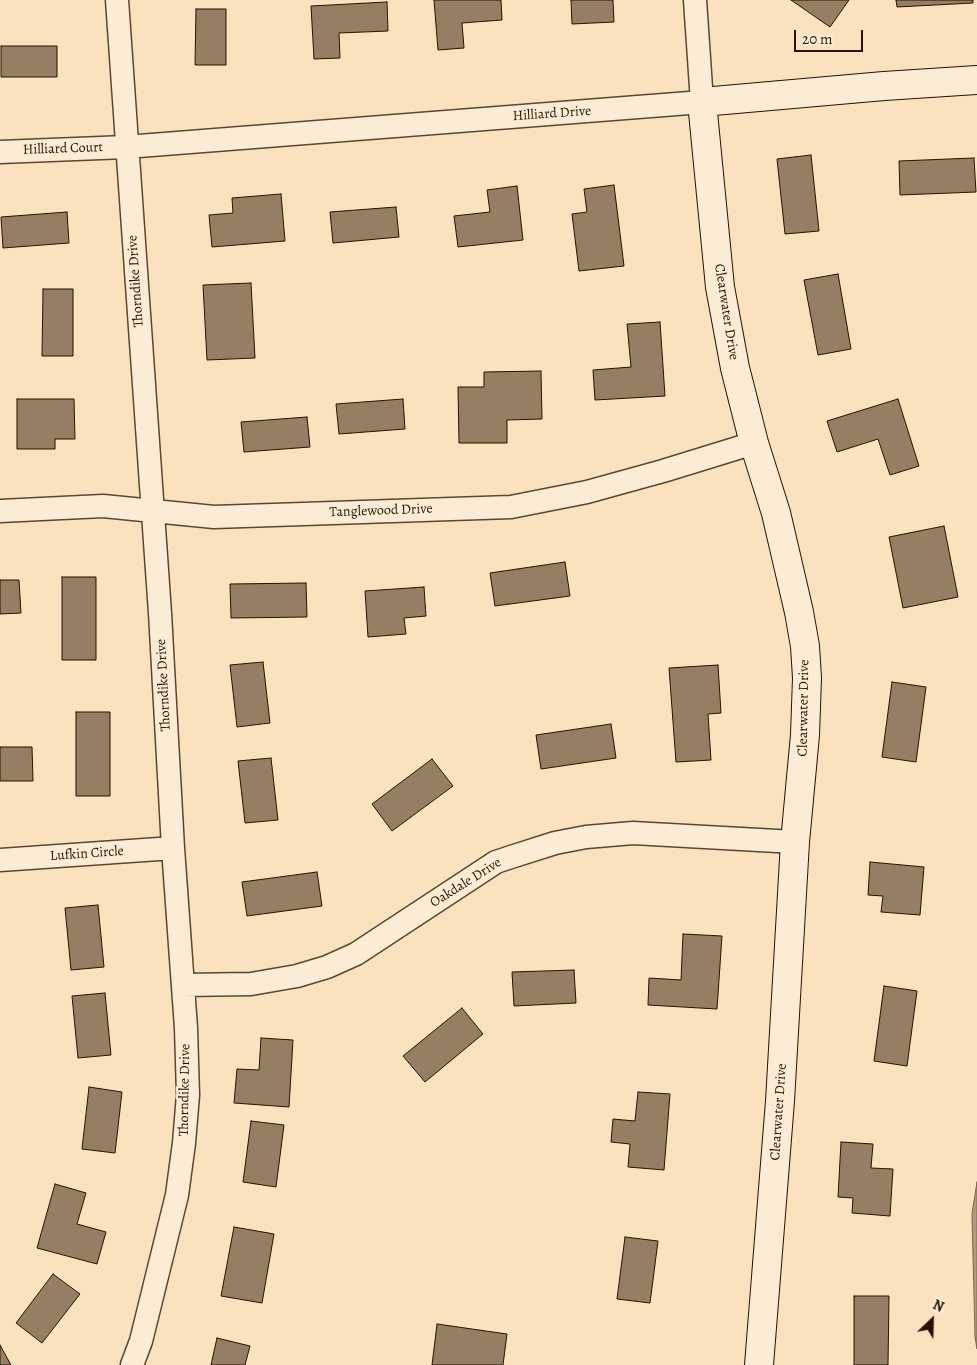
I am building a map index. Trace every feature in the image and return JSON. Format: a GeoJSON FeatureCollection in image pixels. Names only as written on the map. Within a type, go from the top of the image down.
{"type":"FeatureCollection","features":[{"type":"Feature","properties":{"kind":"street","name":"Thorndike Drive"},"geometry":{"type":"LineString","coordinates":[[117,0],[186,1028],[188,1096],[177,1195],[141,1341],[132,1365]]}},
{"type":"Feature","properties":{"kind":"street","name":"Clearwater Drive"},"geometry":{"type":"LineString","coordinates":[[695,0],[702,102],[720,287],[735,368],[754,443],[776,513],[799,612],[805,646],[807,678],[805,735],[795,842],[780,1101],[760,1365]]}},
{"type":"Feature","properties":{"kind":"street","name":"Hilliard Drive"},"geometry":{"type":"LineString","coordinates":[[126,146],[977,80]]}},
{"type":"Feature","properties":{"kind":"street","name":"Hilliard Court"},"geometry":{"type":"LineString","coordinates":[[0,152],[126,146]]}},
{"type":"Feature","properties":{"kind":"street","name":"Tanglewood Drive"},"geometry":{"type":"LineString","coordinates":[[0,511],[103,506],[214,517],[511,507],[588,492],[754,443]]}},
{"type":"Feature","properties":{"kind":"street","name":"Oakdale Drive"},"geometry":{"type":"LineString","coordinates":[[183,985],[251,984],[297,976],[327,967],[356,954],[496,862],[556,843],[586,837],[633,833],[795,842]]}},
{"type":"Feature","properties":{"kind":"street","name":"Lufkin Circle"},"geometry":{"type":"LineString","coordinates":[[0,860],[173,848]]}},
{"type":"Feature","properties":{"kind":"shaded area"},"geometry":{"type":"Polygon","coordinates":[[[977,1182],[977,1349],[975,1337],[972,1214],[977,1182]]]}},
{"type":"Feature","properties":{"kind":"building"},"geometry":{"type":"Polygon","coordinates":[[[434,0],[501,0],[502,20],[462,23],[464,48],[438,50],[434,0]]]}},
{"type":"Feature","properties":{"kind":"building"},"geometry":{"type":"Polygon","coordinates":[[[571,0],[613,0],[614,22],[572,24],[571,0]]]}},
{"type":"Feature","properties":{"kind":"building"},"geometry":{"type":"Polygon","coordinates":[[[791,0],[849,0],[830,27],[791,0]]]}},
{"type":"Feature","properties":{"kind":"building"},"geometry":{"type":"Polygon","coordinates":[[[896,0],[973,0],[973,3],[897,7],[896,0]]]}},
{"type":"Feature","properties":{"kind":"building"},"geometry":{"type":"Polygon","coordinates":[[[387,2],[388,31],[339,33],[340,58],[314,59],[311,6],[387,2]]]}},
{"type":"Feature","properties":{"kind":"building"},"geometry":{"type":"Polygon","coordinates":[[[196,9],[226,9],[226,65],[195,65],[196,9]]]}},
{"type":"Feature","properties":{"kind":"building"},"geometry":{"type":"Polygon","coordinates":[[[1,46],[57,46],[57,77],[1,77],[1,46]]]}},
{"type":"Feature","properties":{"kind":"building"},"geometry":{"type":"Polygon","coordinates":[[[811,155],[819,231],[785,234],[777,159],[811,155]]]}},
{"type":"Feature","properties":{"kind":"building"},"geometry":{"type":"Polygon","coordinates":[[[974,158],[976,192],[900,195],[899,161],[974,158]]]}},
{"type":"Feature","properties":{"kind":"building"},"geometry":{"type":"Polygon","coordinates":[[[614,185],[624,266],[579,271],[572,214],[587,212],[584,189],[614,185]]]}},
{"type":"Feature","properties":{"kind":"building"},"geometry":{"type":"Polygon","coordinates":[[[517,186],[523,240],[458,247],[454,216],[490,212],[487,190],[517,186]]]}},
{"type":"Feature","properties":{"kind":"building"},"geometry":{"type":"Polygon","coordinates":[[[281,194],[285,241],[212,247],[209,215],[233,213],[232,198],[281,194]]]}},
{"type":"Feature","properties":{"kind":"building"},"geometry":{"type":"Polygon","coordinates":[[[396,207],[399,237],[333,243],[330,212],[396,207]]]}},
{"type":"Feature","properties":{"kind":"building"},"geometry":{"type":"Polygon","coordinates":[[[67,212],[69,243],[3,248],[1,217],[67,212]]]}},
{"type":"Feature","properties":{"kind":"building"},"geometry":{"type":"Polygon","coordinates":[[[838,274],[851,349],[818,355],[804,280],[838,274]]]}},
{"type":"Feature","properties":{"kind":"building"},"geometry":{"type":"Polygon","coordinates":[[[251,283],[255,358],[207,360],[203,285],[251,283]]]}},
{"type":"Feature","properties":{"kind":"building"},"geometry":{"type":"Polygon","coordinates":[[[43,289],[73,289],[73,356],[42,356],[43,289]]]}},
{"type":"Feature","properties":{"kind":"building"},"geometry":{"type":"Polygon","coordinates":[[[660,322],[665,396],[595,400],[593,370],[631,367],[627,324],[660,322]]]}},
{"type":"Feature","properties":{"kind":"building"},"geometry":{"type":"Polygon","coordinates":[[[541,371],[542,419],[507,420],[507,443],[459,443],[458,387],[484,387],[484,372],[541,371]]]}},
{"type":"Feature","properties":{"kind":"building"},"geometry":{"type":"Polygon","coordinates":[[[17,399],[74,399],[75,439],[55,439],[55,449],[17,449],[17,399]]]}},
{"type":"Feature","properties":{"kind":"building"},"geometry":{"type":"Polygon","coordinates":[[[403,399],[405,429],[339,434],[336,404],[403,399]]]}},
{"type":"Feature","properties":{"kind":"building"},"geometry":{"type":"Polygon","coordinates":[[[898,399],[919,466],[890,475],[878,439],[837,452],[827,421],[898,399]]]}},
{"type":"Feature","properties":{"kind":"building"},"geometry":{"type":"Polygon","coordinates":[[[307,417],[310,447],[244,452],[241,422],[307,417]]]}},
{"type":"Feature","properties":{"kind":"building"},"geometry":{"type":"Polygon","coordinates":[[[944,526],[958,597],[903,608],[889,537],[944,526]]]}},
{"type":"Feature","properties":{"kind":"building"},"geometry":{"type":"Polygon","coordinates":[[[565,562],[570,596],[495,606],[490,573],[565,562]]]}},
{"type":"Feature","properties":{"kind":"building"},"geometry":{"type":"Polygon","coordinates":[[[62,577],[96,577],[96,660],[62,660],[62,577]]]}},
{"type":"Feature","properties":{"kind":"building"},"geometry":{"type":"Polygon","coordinates":[[[0,580],[19,580],[21,613],[0,614],[0,580]]]}},
{"type":"Feature","properties":{"kind":"building"},"geometry":{"type":"Polygon","coordinates":[[[306,583],[307,617],[231,618],[230,584],[306,583]]]}},
{"type":"Feature","properties":{"kind":"building"},"geometry":{"type":"Polygon","coordinates":[[[424,587],[426,616],[404,618],[406,634],[368,637],[365,591],[424,587]]]}},
{"type":"Feature","properties":{"kind":"building"},"geometry":{"type":"Polygon","coordinates":[[[263,662],[270,723],[237,727],[230,665],[263,662]]]}},
{"type":"Feature","properties":{"kind":"building"},"geometry":{"type":"Polygon","coordinates":[[[718,665],[721,713],[708,714],[711,760],[676,762],[669,668],[718,665]]]}},
{"type":"Feature","properties":{"kind":"building"},"geometry":{"type":"Polygon","coordinates":[[[892,682],[926,687],[916,762],[882,757],[892,682]]]}},
{"type":"Feature","properties":{"kind":"building"},"geometry":{"type":"Polygon","coordinates":[[[76,712],[110,712],[110,796],[76,796],[76,712]]]}},
{"type":"Feature","properties":{"kind":"building"},"geometry":{"type":"Polygon","coordinates":[[[611,724],[616,758],[541,769],[536,735],[611,724]]]}},
{"type":"Feature","properties":{"kind":"building"},"geometry":{"type":"Polygon","coordinates":[[[0,747],[32,747],[33,781],[0,781],[0,747]]]}},
{"type":"Feature","properties":{"kind":"building"},"geometry":{"type":"Polygon","coordinates":[[[271,758],[278,820],[245,823],[238,761],[271,758]]]}},
{"type":"Feature","properties":{"kind":"building"},"geometry":{"type":"Polygon","coordinates":[[[432,759],[453,786],[392,831],[372,804],[432,759]]]}},
{"type":"Feature","properties":{"kind":"building"},"geometry":{"type":"Polygon","coordinates":[[[870,862],[924,867],[920,915],[881,912],[883,896],[868,895],[870,862]]]}},
{"type":"Feature","properties":{"kind":"building"},"geometry":{"type":"Polygon","coordinates":[[[317,872],[322,906],[247,916],[242,882],[317,872]]]}},
{"type":"Feature","properties":{"kind":"building"},"geometry":{"type":"Polygon","coordinates":[[[98,905],[104,967],[71,970],[65,908],[98,905]]]}},
{"type":"Feature","properties":{"kind":"building"},"geometry":{"type":"Polygon","coordinates":[[[683,934],[722,936],[717,1009],[648,1005],[649,978],[681,980],[683,934]]]}},
{"type":"Feature","properties":{"kind":"building"},"geometry":{"type":"Polygon","coordinates":[[[574,970],[576,1003],[514,1006],[512,972],[574,970]]]}},
{"type":"Feature","properties":{"kind":"building"},"geometry":{"type":"Polygon","coordinates":[[[884,986],[917,991],[907,1066],[874,1061],[884,986]]]}},
{"type":"Feature","properties":{"kind":"building"},"geometry":{"type":"Polygon","coordinates":[[[105,993],[111,1055],[78,1058],[72,996],[105,993]]]}},
{"type":"Feature","properties":{"kind":"building"},"geometry":{"type":"Polygon","coordinates":[[[462,1008],[483,1034],[425,1082],[403,1056],[462,1008]]]}},
{"type":"Feature","properties":{"kind":"building"},"geometry":{"type":"Polygon","coordinates":[[[261,1038],[293,1040],[289,1107],[234,1103],[237,1069],[259,1070],[261,1038]]]}},
{"type":"Feature","properties":{"kind":"building"},"geometry":{"type":"Polygon","coordinates":[[[89,1087],[122,1092],[115,1153],[82,1149],[89,1087]]]}},
{"type":"Feature","properties":{"kind":"building"},"geometry":{"type":"Polygon","coordinates":[[[638,1092],[670,1094],[664,1170],[628,1167],[630,1144],[611,1142],[613,1119],[635,1121],[638,1092]]]}},
{"type":"Feature","properties":{"kind":"building"},"geometry":{"type":"Polygon","coordinates":[[[251,1121],[284,1125],[276,1187],[243,1182],[251,1121]]]}},
{"type":"Feature","properties":{"kind":"building"},"geometry":{"type":"Polygon","coordinates":[[[841,1142],[873,1144],[871,1168],[893,1169],[890,1216],[852,1213],[853,1198],[838,1197],[841,1142]]]}},
{"type":"Feature","properties":{"kind":"building"},"geometry":{"type":"Polygon","coordinates":[[[55,1184],[86,1193],[77,1224],[106,1232],[97,1264],[37,1248],[55,1184]]]}},
{"type":"Feature","properties":{"kind":"building"},"geometry":{"type":"Polygon","coordinates":[[[234,1227],[274,1234],[262,1303],[221,1296],[234,1227]]]}},
{"type":"Feature","properties":{"kind":"building"},"geometry":{"type":"Polygon","coordinates":[[[625,1237],[658,1241],[650,1303],[617,1299],[625,1237]]]}},
{"type":"Feature","properties":{"kind":"building"},"geometry":{"type":"Polygon","coordinates":[[[53,1274],[80,1294],[42,1343],[16,1323],[53,1274]]]}},
{"type":"Feature","properties":{"kind":"building"},"geometry":{"type":"Polygon","coordinates":[[[854,1296],[889,1296],[888,1365],[854,1365],[854,1296]]]}},
{"type":"Feature","properties":{"kind":"building"},"geometry":{"type":"Polygon","coordinates":[[[437,1324],[507,1334],[503,1365],[432,1365],[437,1324]]]}},
{"type":"Feature","properties":{"kind":"building"},"geometry":{"type":"Polygon","coordinates":[[[217,1338],[250,1346],[245,1365],[211,1365],[217,1338]]]}},
{"type":"Feature","properties":{"kind":"building"},"geometry":{"type":"Polygon","coordinates":[[[0,1345],[11,1365],[0,1365],[0,1345]]]}}]}
